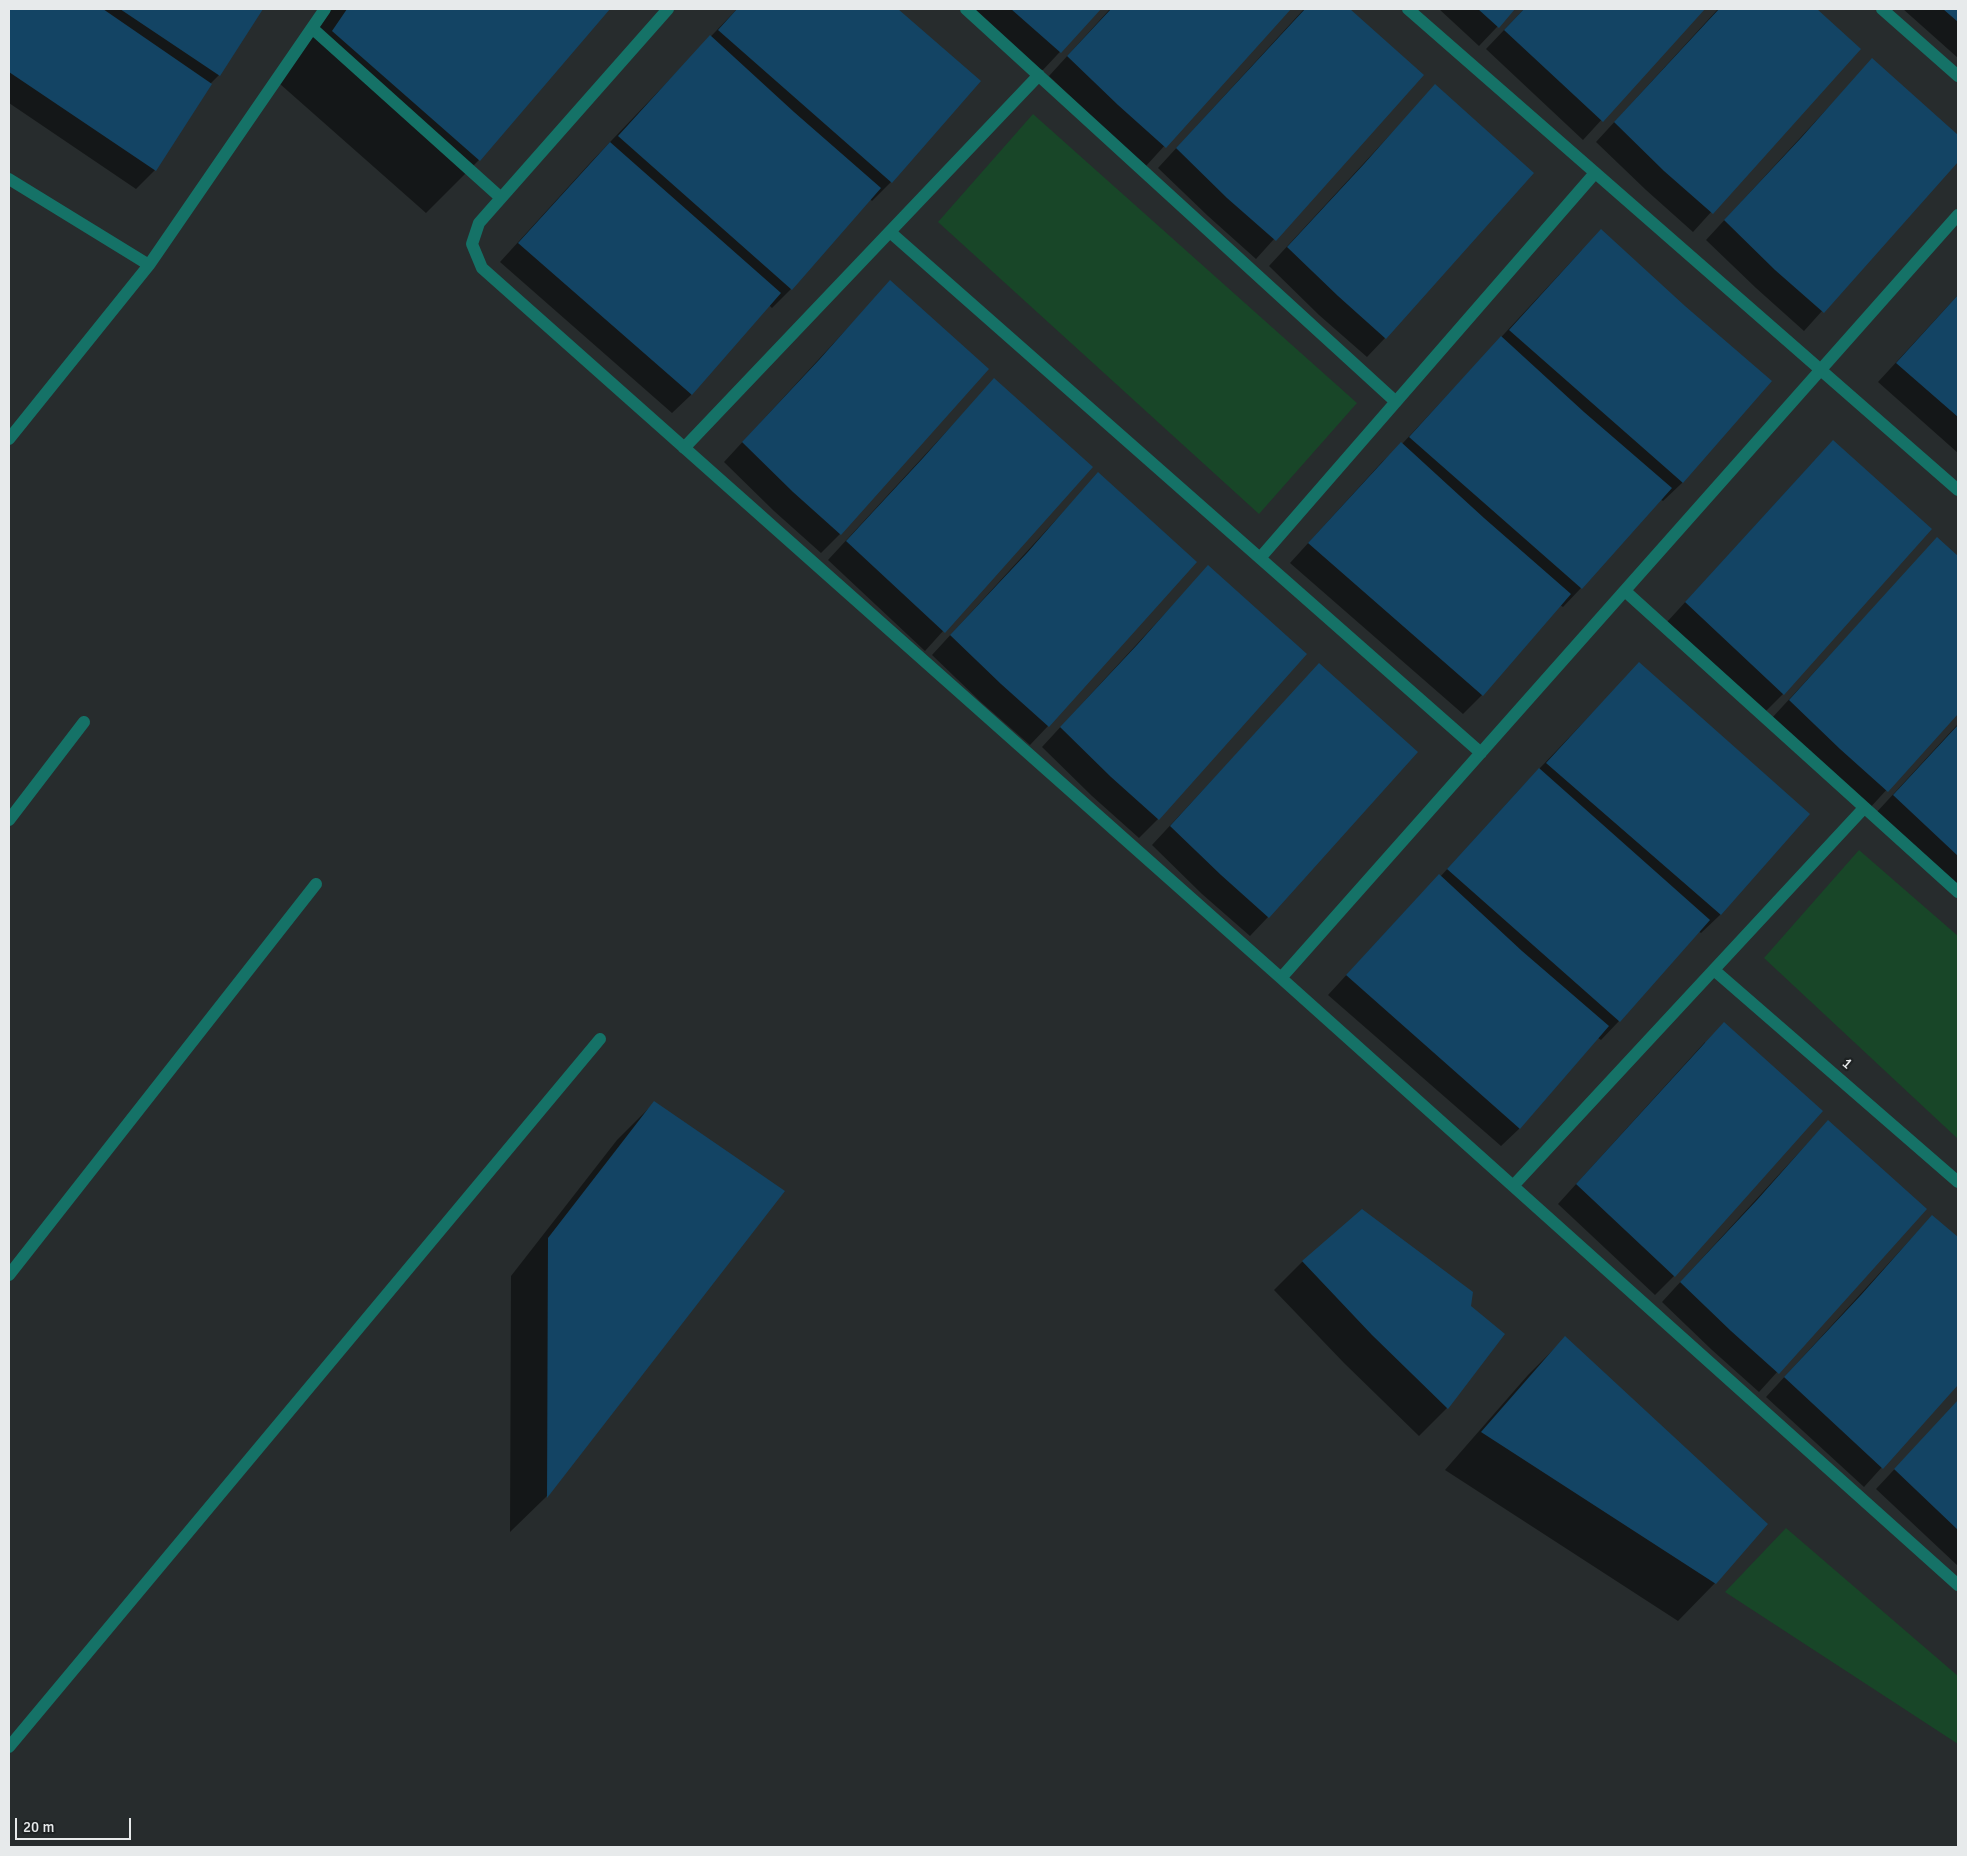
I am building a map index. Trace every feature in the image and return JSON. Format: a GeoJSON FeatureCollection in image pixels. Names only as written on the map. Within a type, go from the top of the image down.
{"type":"FeatureCollection","features":[{"type":"Feature","properties":{"kind":"street"},"geometry":{"type":"LineString","coordinates":[[9,439],[149,264],[325,9]]}},
{"type":"Feature","properties":{"kind":"street"},"geometry":{"type":"LineString","coordinates":[[668,9],[478,223],[472,244],[482,268],[1281,978],[1958,1584]]}},
{"type":"Feature","properties":{"kind":"street"},"geometry":{"type":"LineString","coordinates":[[966,9],[1396,402]]}},
{"type":"Feature","properties":{"kind":"street"},"geometry":{"type":"LineString","coordinates":[[1408,9],[1958,490]]}},
{"type":"Feature","properties":{"kind":"street"},"geometry":{"type":"LineString","coordinates":[[1882,9],[1958,76]]}},
{"type":"Feature","properties":{"kind":"street"},"geometry":{"type":"LineString","coordinates":[[312,28],[500,197]]}},
{"type":"Feature","properties":{"kind":"street"},"geometry":{"type":"LineString","coordinates":[[684,448],[1039,74]]}},
{"type":"Feature","properties":{"kind":"street"},"geometry":{"type":"LineString","coordinates":[[1260,558],[1595,173]]}},
{"type":"Feature","properties":{"kind":"street"},"geometry":{"type":"LineString","coordinates":[[9,179],[149,264]]}},
{"type":"Feature","properties":{"kind":"street"},"geometry":{"type":"LineString","coordinates":[[1281,978],[1958,215]]}},
{"type":"Feature","properties":{"kind":"street"},"geometry":{"type":"LineString","coordinates":[[890,232],[1481,753]]}},
{"type":"Feature","properties":{"kind":"street"},"geometry":{"type":"LineString","coordinates":[[1626,591],[1958,892]]}},
{"type":"Feature","properties":{"kind":"street"},"geometry":{"type":"LineString","coordinates":[[9,820],[84,722]]}},
{"type":"Feature","properties":{"kind":"street"},"geometry":{"type":"LineString","coordinates":[[1513,1186],[1864,808]]}},
{"type":"Feature","properties":{"kind":"street"},"geometry":{"type":"LineString","coordinates":[[9,1275],[316,884]]}},
{"type":"Feature","properties":{"kind":"street","name":"1"},"geometry":{"type":"LineString","coordinates":[[1714,970],[1958,1182]]}},
{"type":"Feature","properties":{"kind":"street"},"geometry":{"type":"LineString","coordinates":[[9,1747],[600,1039]]}},
{"type":"Feature","properties":{"kind":"green space"},"geometry":{"type":"Polygon","coordinates":[[[1033,114],[1357,403],[1259,514],[938,222],[1033,114]]]}},
{"type":"Feature","properties":{"kind":"green space"},"geometry":{"type":"Polygon","coordinates":[[[1859,850],[1958,936],[1958,1139],[1764,958],[1859,850]]]}},
{"type":"Feature","properties":{"kind":"green space"},"geometry":{"type":"Polygon","coordinates":[[[1786,1528],[1958,1676],[1958,1744],[1725,1592],[1786,1528]]]}},
{"type":"Feature","properties":{"kind":"building"},"geometry":{"type":"Polygon","coordinates":[[[9,9],[103,9],[212,84],[156,171],[9,72],[9,9]]]}},
{"type":"Feature","properties":{"kind":"building"},"geometry":{"type":"Polygon","coordinates":[[[120,9],[263,9],[220,76],[120,9]]]}},
{"type":"Feature","properties":{"kind":"building"},"geometry":{"type":"Polygon","coordinates":[[[347,9],[610,9],[480,161],[332,31],[347,9]]]}},
{"type":"Feature","properties":{"kind":"building"},"geometry":{"type":"Polygon","coordinates":[[[737,9],[898,9],[981,81],[892,183],[718,30],[737,9]]]}},
{"type":"Feature","properties":{"kind":"building"},"geometry":{"type":"Polygon","coordinates":[[[1011,9],[1101,9],[1061,53],[1011,9]]]}},
{"type":"Feature","properties":{"kind":"building"},"geometry":{"type":"Polygon","coordinates":[[[1111,9],[1291,9],[1166,148],[1067,56],[1111,9]]]}},
{"type":"Feature","properties":{"kind":"building"},"geometry":{"type":"Polygon","coordinates":[[[1305,9],[1350,9],[1424,75],[1276,241],[1227,198],[1176,148],[1305,9]]]}},
{"type":"Feature","properties":{"kind":"building"},"geometry":{"type":"Polygon","coordinates":[[[1478,9],[1515,9],[1499,28],[1478,9]]]}},
{"type":"Feature","properties":{"kind":"building"},"geometry":{"type":"Polygon","coordinates":[[[1524,9],[1705,9],[1603,122],[1504,30],[1524,9]]]}},
{"type":"Feature","properties":{"kind":"building"},"geometry":{"type":"Polygon","coordinates":[[[1719,9],[1817,9],[1861,49],[1713,214],[1664,171],[1614,122],[1719,9]]]}},
{"type":"Feature","properties":{"kind":"building"},"geometry":{"type":"Polygon","coordinates":[[[1943,9],[1958,9],[1958,22],[1943,9]]]}},
{"type":"Feature","properties":{"kind":"building"},"geometry":{"type":"Polygon","coordinates":[[[710,35],[881,188],[792,290],[618,136],[710,35]]]}},
{"type":"Feature","properties":{"kind":"building"},"geometry":{"type":"Polygon","coordinates":[[[1872,58],[1958,135],[1958,162],[1824,313],[1775,270],[1724,220],[1801,138],[1872,58]]]}},
{"type":"Feature","properties":{"kind":"building"},"geometry":{"type":"Polygon","coordinates":[[[1435,84],[1534,173],[1386,339],[1287,247],[1435,84]]]}},
{"type":"Feature","properties":{"kind":"building"},"geometry":{"type":"Polygon","coordinates":[[[610,142],[781,293],[692,395],[518,243],[610,142]]]}},
{"type":"Feature","properties":{"kind":"building"},"geometry":{"type":"Polygon","coordinates":[[[1601,229],[1685,306],[1772,381],[1683,483],[1509,330],[1601,229]]]}},
{"type":"Feature","properties":{"kind":"building"},"geometry":{"type":"Polygon","coordinates":[[[890,280],[989,369],[841,535],[793,492],[742,442],[819,360],[890,280]]]}},
{"type":"Feature","properties":{"kind":"building"},"geometry":{"type":"Polygon","coordinates":[[[1958,295],[1958,417],[1896,363],[1958,295]]]}},
{"type":"Feature","properties":{"kind":"building"},"geometry":{"type":"Polygon","coordinates":[[[1501,336],[1584,412],[1672,488],[1582,589],[1409,437],[1501,336]]]}},
{"type":"Feature","properties":{"kind":"building"},"geometry":{"type":"Polygon","coordinates":[[[994,378],[1093,467],[945,633],[846,541],[994,378]]]}},
{"type":"Feature","properties":{"kind":"building"},"geometry":{"type":"Polygon","coordinates":[[[1833,440],[1932,529],[1784,695],[1685,602],[1833,440]]]}},
{"type":"Feature","properties":{"kind":"building"},"geometry":{"type":"Polygon","coordinates":[[[1401,442],[1571,594],[1483,696],[1308,543],[1401,442]]]}},
{"type":"Feature","properties":{"kind":"building"},"geometry":{"type":"Polygon","coordinates":[[[1098,472],[1197,562],[1049,727],[950,635],[1027,553],[1098,472]]]}},
{"type":"Feature","properties":{"kind":"building"},"geometry":{"type":"Polygon","coordinates":[[[1937,537],[1958,556],[1958,714],[1888,792],[1789,700],[1937,537]]]}},
{"type":"Feature","properties":{"kind":"building"},"geometry":{"type":"Polygon","coordinates":[[[1208,565],[1307,654],[1159,820],[1111,777],[1060,727],[1137,645],[1208,565]]]}},
{"type":"Feature","properties":{"kind":"building"},"geometry":{"type":"Polygon","coordinates":[[[1639,662],[1810,814],[1721,915],[1546,763],[1639,662]]]}},
{"type":"Feature","properties":{"kind":"building"},"geometry":{"type":"Polygon","coordinates":[[[1319,663],[1418,752],[1269,918],[1170,826],[1319,663]]]}},
{"type":"Feature","properties":{"kind":"building"},"geometry":{"type":"Polygon","coordinates":[[[1958,725],[1958,856],[1893,795],[1958,725]]]}},
{"type":"Feature","properties":{"kind":"building"},"geometry":{"type":"Polygon","coordinates":[[[1539,768],[1710,920],[1620,1022],[1447,869],[1539,768]]]}},
{"type":"Feature","properties":{"kind":"building"},"geometry":{"type":"Polygon","coordinates":[[[1439,874],[1522,951],[1609,1026],[1520,1129],[1346,975],[1439,874]]]}},
{"type":"Feature","properties":{"kind":"building"},"geometry":{"type":"Polygon","coordinates":[[[1724,1022],[1823,1111],[1675,1277],[1576,1184],[1724,1022]]]}},
{"type":"Feature","properties":{"kind":"building"},"geometry":{"type":"Polygon","coordinates":[[[654,1101],[785,1191],[547,1498],[548,1238],[654,1101]]]}},
{"type":"Feature","properties":{"kind":"building"},"geometry":{"type":"Polygon","coordinates":[[[1828,1120],[1927,1209],[1779,1374],[1680,1282],[1757,1200],[1828,1120]]]}},
{"type":"Feature","properties":{"kind":"building"},"geometry":{"type":"Polygon","coordinates":[[[1362,1209],[1473,1292],[1471,1306],[1505,1334],[1448,1409],[1372,1335],[1302,1261],[1362,1209]]]}},
{"type":"Feature","properties":{"kind":"building"},"geometry":{"type":"Polygon","coordinates":[[[1932,1215],[1958,1237],[1958,1385],[1883,1469],[1784,1377],[1861,1295],[1932,1215]]]}},
{"type":"Feature","properties":{"kind":"building"},"geometry":{"type":"Polygon","coordinates":[[[1565,1336],[1768,1524],[1716,1584],[1481,1432],[1565,1336]]]}},
{"type":"Feature","properties":{"kind":"building"},"geometry":{"type":"Polygon","coordinates":[[[1958,1400],[1958,1530],[1894,1469],[1958,1400]]]}}]}
